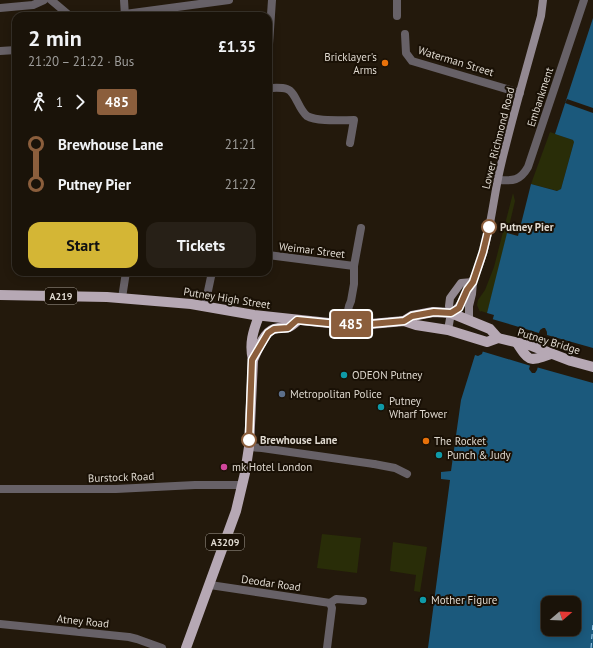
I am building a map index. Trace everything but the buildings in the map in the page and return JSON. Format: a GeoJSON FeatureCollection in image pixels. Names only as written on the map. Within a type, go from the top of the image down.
{"type":"FeatureCollection","features":[{"type":"Feature","properties":{"kind":"main road","name":"Lower Richmond Road"},"geometry":{"type":"LineString","coordinates":[[473,322],[469,306],[472,296],[473,282],[483,252],[498,180],[541,16],[543,0]]}},
{"type":"Feature","properties":{"kind":"main road","name":"Lower Richmond Road"},"geometry":{"type":"LineString","coordinates":[[451,313],[459,308],[467,290],[473,282]]}},
{"type":"Feature","properties":{"kind":"main road"},"geometry":{"type":"LineString","coordinates":[[448,330],[451,313],[449,306],[450,298],[461,283],[473,282]]}},
{"type":"Feature","properties":{"kind":"main road","name":"Putney High Street"},"geometry":{"type":"LineString","coordinates":[[0,295],[122,298],[205,305],[232,312],[297,320],[345,324],[371,324],[404,321],[416,326],[448,330]]}},
{"type":"Feature","properties":{"kind":"main road","name":"Putney Bridge"},"geometry":{"type":"LineString","coordinates":[[404,321],[412,316],[434,312],[451,313],[490,329],[498,338],[517,343],[527,358],[533,360],[551,354],[571,361],[593,366]]}},
{"type":"Feature","properties":{"kind":"main road","name":"A3209"},"geometry":{"type":"LineString","coordinates":[[186,648],[236,511],[242,485],[249,447],[252,360],[250,349],[254,327],[259,316]]}},
{"type":"Feature","properties":{"kind":"main road","name":"A3209"},"geometry":{"type":"LineString","coordinates":[[252,360],[268,333],[274,329],[288,328],[297,320]]}},
{"type":"Feature","properties":{"kind":"main road","name":"Putney Bridge"},"geometry":{"type":"LineString","coordinates":[[448,330],[487,342],[498,338]]}},
{"type":"Feature","properties":{"kind":"street"},"geometry":{"type":"LineString","coordinates":[[0,8],[33,4],[44,0]]}},
{"type":"Feature","properties":{"kind":"street"},"geometry":{"type":"LineString","coordinates":[[51,0],[65,12]]}},
{"type":"Feature","properties":{"kind":"street"},"geometry":{"type":"LineString","coordinates":[[124,0],[125,12]]}},
{"type":"Feature","properties":{"kind":"street"},"geometry":{"type":"LineString","coordinates":[[146,12],[229,0]]}},
{"type":"Feature","properties":{"kind":"street"},"geometry":{"type":"LineString","coordinates":[[271,12],[272,0]]}},
{"type":"Feature","properties":{"kind":"street"},"geometry":{"type":"LineString","coordinates":[[397,0],[398,16]]}},
{"type":"Feature","properties":{"kind":"street","name":"Embankment"},"geometry":{"type":"LineString","coordinates":[[498,180],[509,181],[519,178],[524,174],[528,167],[584,0]]}},
{"type":"Feature","properties":{"kind":"street","name":"Waterman Street"},"geometry":{"type":"LineString","coordinates":[[405,34],[406,53],[412,61],[520,93]]}},
{"type":"Feature","properties":{"kind":"street"},"geometry":{"type":"LineString","coordinates":[[0,51],[12,50]]}},
{"type":"Feature","properties":{"kind":"street"},"geometry":{"type":"LineString","coordinates":[[272,88],[286,89],[292,92],[298,106],[308,116],[322,120],[354,120],[350,143]]}},
{"type":"Feature","properties":{"kind":"street","name":"Weimar Street"},"geometry":{"type":"LineString","coordinates":[[345,324],[354,284],[354,266],[361,228]]}},
{"type":"Feature","properties":{"kind":"street","name":"Weimar Street"},"geometry":{"type":"LineString","coordinates":[[272,256],[354,266]]}},
{"type":"Feature","properties":{"kind":"street"},"geometry":{"type":"LineString","coordinates":[[122,298],[125,276]]}},
{"type":"Feature","properties":{"kind":"street"},"geometry":{"type":"LineString","coordinates":[[205,305],[211,276]]}},
{"type":"Feature","properties":{"kind":"street"},"geometry":{"type":"LineString","coordinates":[[249,447],[374,464],[395,468],[407,474]]}},
{"type":"Feature","properties":{"kind":"street","name":"Burstock Road"},"geometry":{"type":"LineString","coordinates":[[0,489],[116,489],[195,485],[242,485]]}},
{"type":"Feature","properties":{"kind":"street","name":"Deodar Road"},"geometry":{"type":"LineString","coordinates":[[210,585],[330,603],[336,598],[363,601]]}},
{"type":"Feature","properties":{"kind":"street"},"geometry":{"type":"LineString","coordinates":[[327,648],[332,608],[330,603]]}},
{"type":"Feature","properties":{"kind":"street","name":"Atney Road"},"geometry":{"type":"LineString","coordinates":[[0,624],[137,638],[162,648]]}},
{"type":"Feature","properties":{"kind":"green space"},"geometry":{"type":"Polygon","coordinates":[[[550,132],[573,140],[574,142],[561,189],[558,191],[531,184],[550,132]]]}},
{"type":"Feature","properties":{"kind":"green space"},"geometry":{"type":"Polygon","coordinates":[[[513,193],[515,201],[497,277],[487,313],[480,312],[477,305],[478,300],[485,290],[494,267],[513,193]]]}},
{"type":"Feature","properties":{"kind":"green space"},"geometry":{"type":"Polygon","coordinates":[[[322,534],[361,538],[357,573],[317,568],[322,534]]]}},
{"type":"Feature","properties":{"kind":"green space"},"geometry":{"type":"Polygon","coordinates":[[[393,542],[427,547],[420,592],[414,591],[416,575],[390,571],[393,542]]]}},
{"type":"Feature","properties":{"kind":"water"},"geometry":{"type":"Polygon","coordinates":[[[593,18],[593,648],[428,648],[450,480],[441,479],[441,472],[451,471],[461,400],[475,355],[478,356],[482,354],[494,315],[487,313],[507,233],[518,236],[531,184],[557,191],[561,189],[574,142],[573,140],[555,134],[593,18]],[[545,328],[540,330],[529,369],[532,373],[535,373],[537,370],[547,332],[545,328]]]}},
{"type":"Feature","properties":{"kind":"pier"},"geometry":{"type":"Polygon","coordinates":[[[567,99],[593,108],[593,113],[565,103],[567,99]]]}},
{"type":"Feature","properties":{"kind":"pier"},"geometry":{"type":"Polygon","coordinates":[[[491,316],[492,319],[539,333],[542,331],[532,368],[531,366],[481,351],[491,316]]]}},
{"type":"Feature","properties":{"kind":"pier"},"geometry":{"type":"Polygon","coordinates":[[[545,332],[547,335],[593,348],[593,383],[536,367],[535,369],[545,332]]]}},
{"type":"Feature","properties":{"kind":"ferry route"},"geometry":{"type":"LineString","coordinates":[[591,648],[593,623]]}},
{"type":"Feature","properties":{"kind":"bus line","name":"485"},"geometry":{"type":"LineString","coordinates":[[249,440],[252,360],[268,333],[274,329],[288,328],[297,320],[338,324],[371,324],[404,321],[412,316],[434,312],[451,313],[459,308],[467,290],[473,282],[483,252],[489,227]]}},
{"type":"Feature","properties":{"kind":"place","name":"Bricklayer's Arms"},"geometry":{"type":"Point","coordinates":[385,63]}},
{"type":"Feature","properties":{"kind":"place","name":"Putney Pier"},"geometry":{"type":"Point","coordinates":[489,227]}},
{"type":"Feature","properties":{"kind":"place","name":"ODEON Putney"},"geometry":{"type":"Point","coordinates":[344,375]}},
{"type":"Feature","properties":{"kind":"place","name":"Metropolitan Police"},"geometry":{"type":"Point","coordinates":[282,394]}},
{"type":"Feature","properties":{"kind":"place","name":"Putney Wharf Tower"},"geometry":{"type":"Point","coordinates":[381,407]}},
{"type":"Feature","properties":{"kind":"place","name":"Brewhouse Lane"},"geometry":{"type":"Point","coordinates":[249,440]}},
{"type":"Feature","properties":{"kind":"place","name":"The Rocket"},"geometry":{"type":"Point","coordinates":[426,441]}},
{"type":"Feature","properties":{"kind":"place","name":"Punch & Judy"},"geometry":{"type":"Point","coordinates":[439,455]}},
{"type":"Feature","properties":{"kind":"place","name":"mk Hotel London"},"geometry":{"type":"Point","coordinates":[224,467]}},
{"type":"Feature","properties":{"kind":"place","name":"Mother Figure"},"geometry":{"type":"Point","coordinates":[423,600]}}]}
